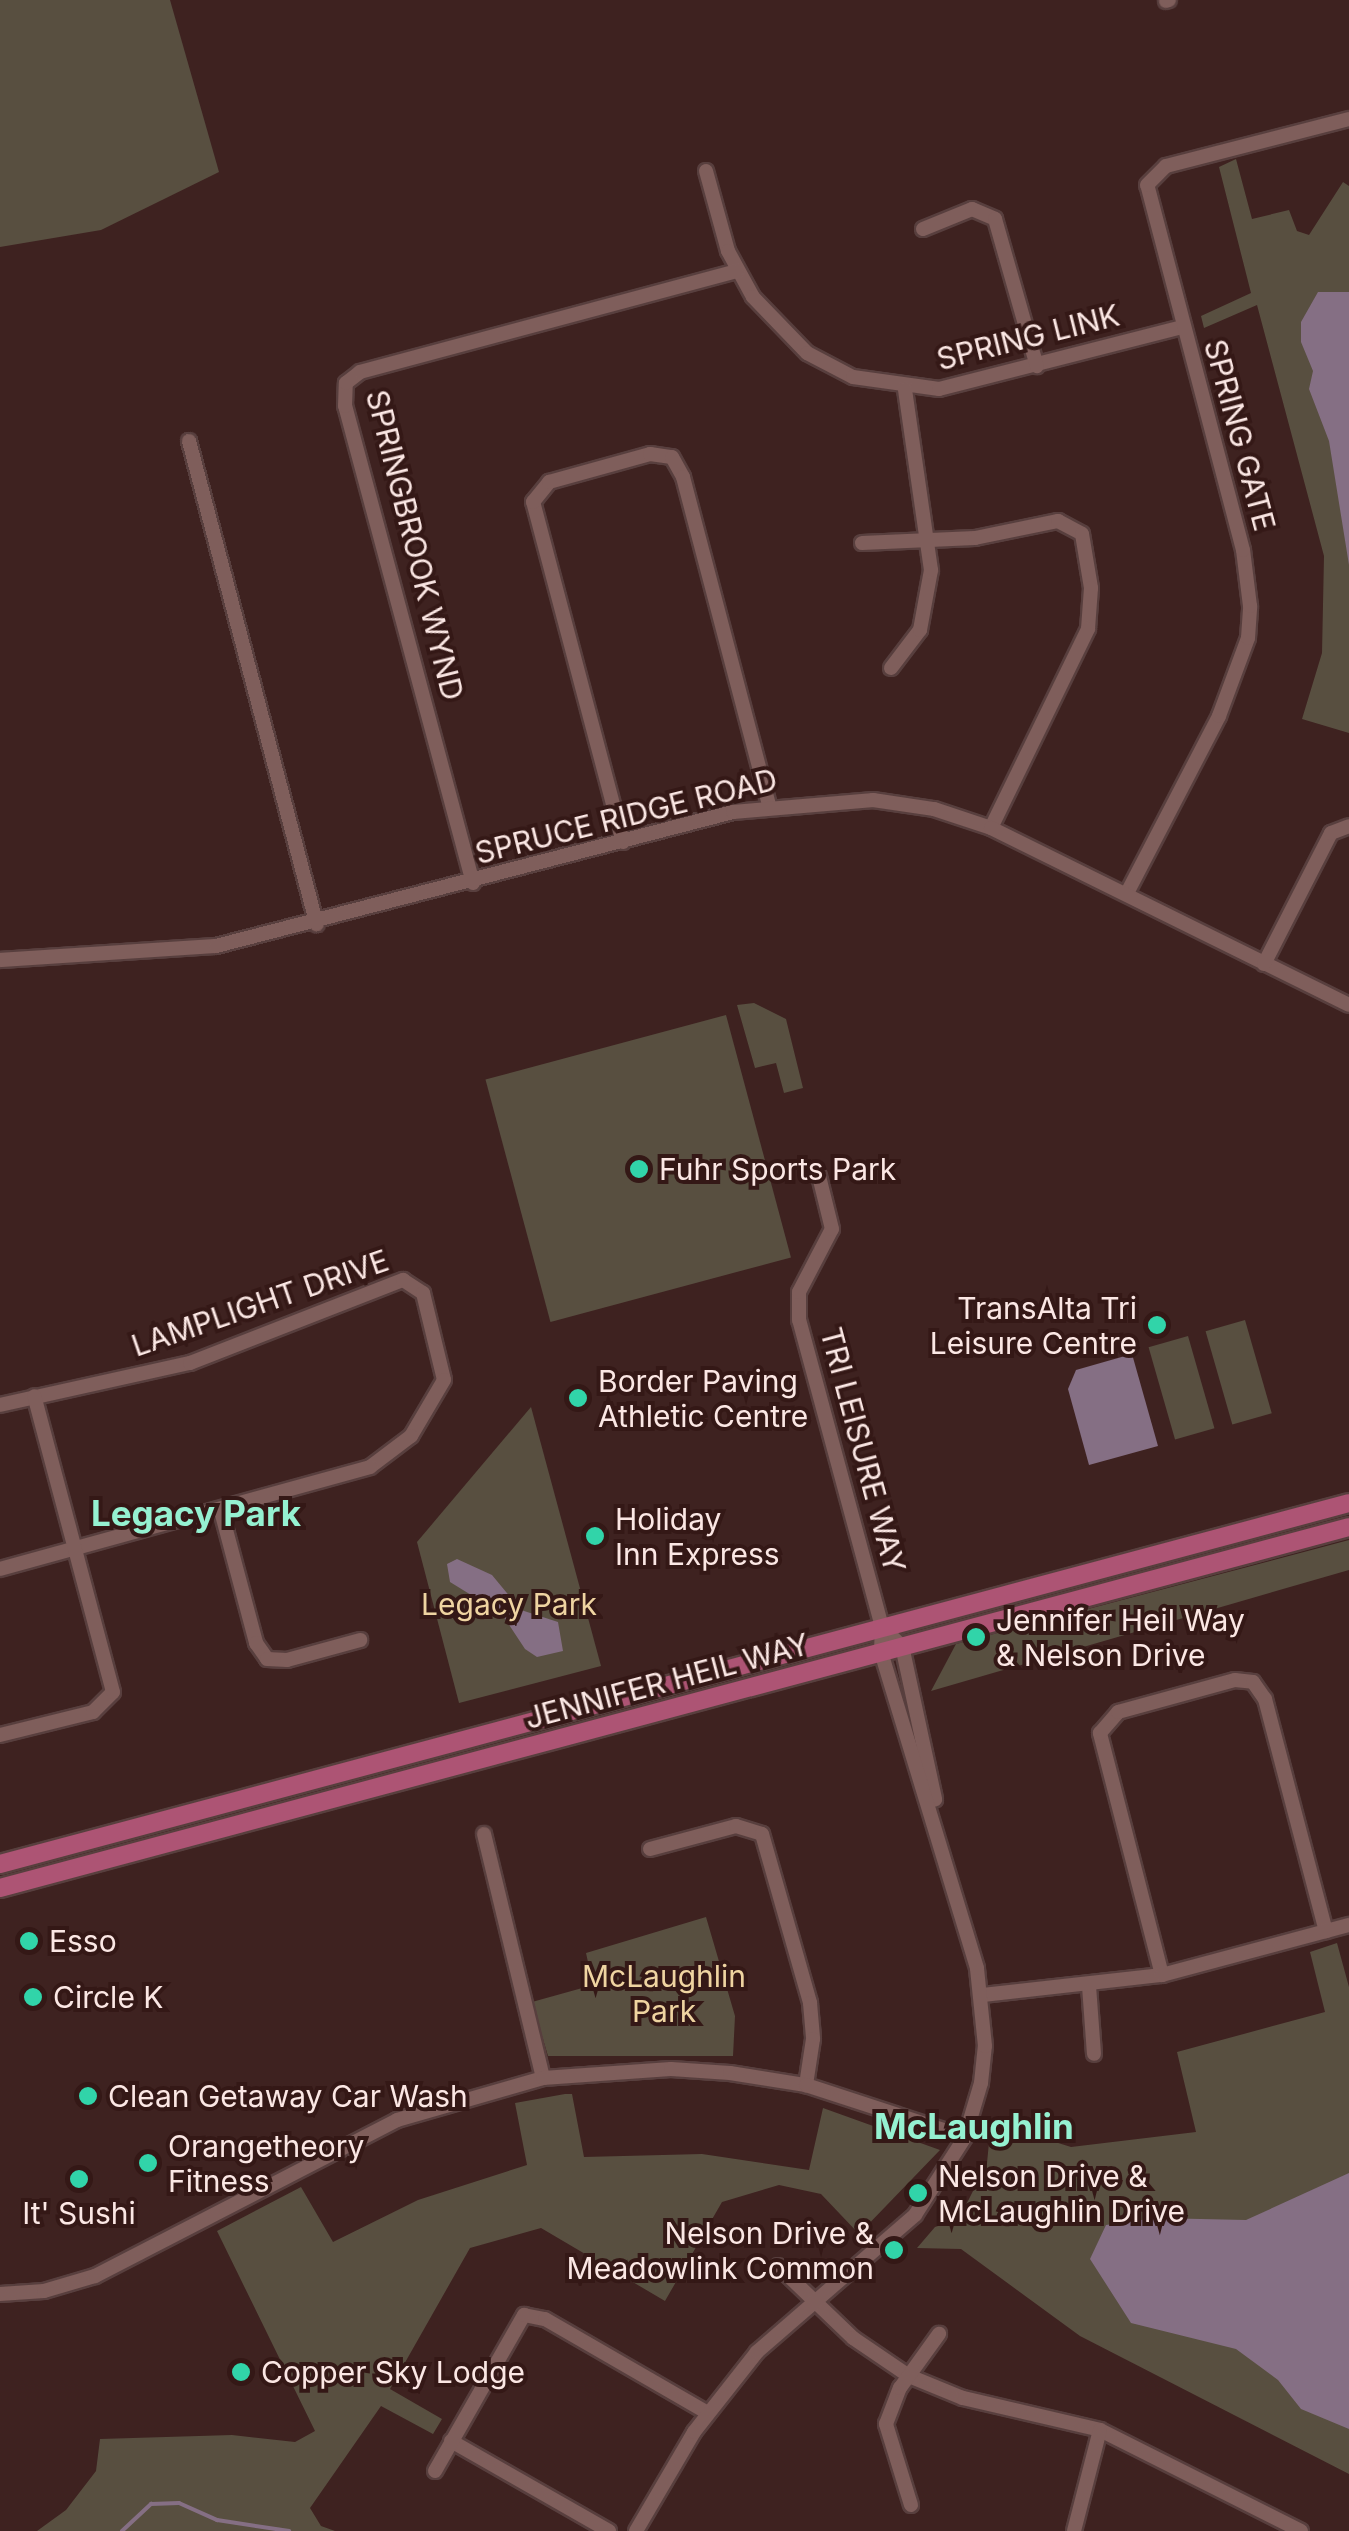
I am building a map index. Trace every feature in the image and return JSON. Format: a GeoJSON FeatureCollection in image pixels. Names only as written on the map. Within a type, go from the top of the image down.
{"type":"FeatureCollection","features":[{"type":"Feature","properties":{"kind":"main road","name":"JENNIFER HEIL WAY"},"geometry":{"type":"LineString","coordinates":[[0,1864],[1349,1503]]}},
{"type":"Feature","properties":{"kind":"main road","name":"JENNIFER HEIL WAY"},"geometry":{"type":"LineString","coordinates":[[0,1888],[1349,1527]]}},
{"type":"Feature","properties":{"kind":"street","name":"SPRING GATE"},"geometry":{"type":"LineString","coordinates":[[1127,893],[1220,716],[1248,638],[1242,550],[1148,194],[1150,178],[1166,166],[1349,119]]}},
{"type":"Feature","properties":{"kind":"street","name":"SPRING LINK"},"geometry":{"type":"LineString","coordinates":[[706,171],[737,271],[770,318],[807,353],[853,376],[905,389],[939,389],[1182,326]]}},
{"type":"Feature","properties":{"kind":"street"},"geometry":{"type":"LineString","coordinates":[[923,229],[972,210],[996,219],[1036,366]]}},
{"type":"Feature","properties":{"kind":"street","name":"SPRINGBROOK WYND"},"geometry":{"type":"LineString","coordinates":[[473,882],[346,406],[346,384],[360,372],[737,271]]}},
{"type":"Feature","properties":{"kind":"street"},"geometry":{"type":"LineString","coordinates":[[891,668],[920,630],[929,600],[928,542],[905,389]]}},
{"type":"Feature","properties":{"kind":"street"},"geometry":{"type":"LineString","coordinates":[[189,441],[316,924]]}},
{"type":"Feature","properties":{"kind":"street"},"geometry":{"type":"LineString","coordinates":[[623,842],[533,502],[548,482],[650,454],[672,458],[683,477],[769,804]]}},
{"type":"Feature","properties":{"kind":"street"},"geometry":{"type":"LineString","coordinates":[[862,544],[928,542],[1058,521],[1082,534],[1091,588],[1088,629],[991,828]]}},
{"type":"Feature","properties":{"kind":"street","name":"SPRUCE RIDGE ROAD"},"geometry":{"type":"LineString","coordinates":[[0,960],[160,954],[316,924],[769,804],[902,803],[991,828],[1349,1005]]}},
{"type":"Feature","properties":{"kind":"street"},"geometry":{"type":"LineString","coordinates":[[1264,964],[1331,834],[1349,826]]}},
{"type":"Feature","properties":{"kind":"street","name":"TRI LEISURE WAY"},"geometry":{"type":"LineString","coordinates":[[819,1176],[832,1229],[800,1292],[799,1320],[882,1627]]}},
{"type":"Feature","properties":{"kind":"street","name":"LAMPLIGHT DRIVE"},"geometry":{"type":"LineString","coordinates":[[0,1405],[190,1363],[392,1282],[420,1286],[444,1380],[412,1436],[370,1467],[0,1570]]}},
{"type":"Feature","properties":{"kind":"street"},"geometry":{"type":"LineString","coordinates":[[0,1735],[93,1712],[111,1700],[76,1549],[34,1396]]}},
{"type":"Feature","properties":{"kind":"street"},"geometry":{"type":"LineString","coordinates":[[221,1511],[256,1643],[267,1659],[287,1660],[360,1640]]}},
{"type":"Feature","properties":{"kind":"street"},"geometry":{"type":"LineString","coordinates":[[636,2531],[708,2412],[810,2299],[915,2214],[965,2137],[981,2082],[983,1995],[942,1835],[902,1646],[882,1627]]}},
{"type":"Feature","properties":{"kind":"street"},"geometry":{"type":"LineString","coordinates":[[882,1627],[881,1652],[942,1835]]}},
{"type":"Feature","properties":{"kind":"street"},"geometry":{"type":"LineString","coordinates":[[1162,1975],[1100,1732],[1118,1712],[1235,1680],[1253,1682],[1265,1699],[1326,1931]]}},
{"type":"Feature","properties":{"kind":"street"},"geometry":{"type":"LineString","coordinates":[[650,1849],[736,1826],[762,1834],[810,2003],[813,2040],[806,2086]]}},
{"type":"Feature","properties":{"kind":"street"},"geometry":{"type":"LineString","coordinates":[[484,1834],[542,2078]]}},
{"type":"Feature","properties":{"kind":"street"},"geometry":{"type":"LineString","coordinates":[[983,1995],[1162,1975],[1349,1925]]}},
{"type":"Feature","properties":{"kind":"street"},"geometry":{"type":"LineString","coordinates":[[1088,1986],[1094,2054]]}},
{"type":"Feature","properties":{"kind":"street"},"geometry":{"type":"LineString","coordinates":[[0,2294],[44,2292],[94,2276],[396,2120],[542,2078],[671,2069],[806,2086],[965,2137]]}},
{"type":"Feature","properties":{"kind":"street"},"geometry":{"type":"LineString","coordinates":[[778,2266],[852,2338],[909,2376],[963,2398],[1100,2430],[1301,2531]]}},
{"type":"Feature","properties":{"kind":"street"},"geometry":{"type":"LineString","coordinates":[[435,2471],[524,2315],[545,2319],[708,2412]]}},
{"type":"Feature","properties":{"kind":"street"},"geometry":{"type":"LineString","coordinates":[[911,2506],[886,2433],[891,2406],[940,2334]]}},
{"type":"Feature","properties":{"kind":"street"},"geometry":{"type":"LineString","coordinates":[[1074,2531],[1100,2430]]}},
{"type":"Feature","properties":{"kind":"street"},"geometry":{"type":"LineString","coordinates":[[451,2441],[610,2531]]}},
{"type":"Feature","properties":{"kind":"green space"},"geometry":{"type":"Polygon","coordinates":[[[0,0],[170,0],[219,172],[101,230],[0,247],[0,0]]]}},
{"type":"Feature","properties":{"kind":"green space"},"geometry":{"type":"Polygon","coordinates":[[[1236,159],[1252,219],[1289,210],[1297,231],[1309,235],[1343,182],[1349,186],[1349,733],[1302,719],[1322,653],[1324,556],[1257,305],[1204,328],[1201,316],[1251,293],[1219,167],[1236,159]]]}},
{"type":"Feature","properties":{"kind":"green space"},"geometry":{"type":"Polygon","coordinates":[[[754,1003],[786,1019],[803,1088],[784,1093],[776,1063],[755,1068],[737,1005],[754,1003]]]}},
{"type":"Feature","properties":{"kind":"green space","name":"Fuhr Sports Park"},"geometry":{"type":"Polygon","coordinates":[[[726,1015],[791,1257],[550,1322],[485,1079],[726,1015]]]}},
{"type":"Feature","properties":{"kind":"green space"},"geometry":{"type":"Polygon","coordinates":[[[1245,1320],[1272,1413],[1232,1425],[1206,1331],[1245,1320]]]}},
{"type":"Feature","properties":{"kind":"green space"},"geometry":{"type":"Polygon","coordinates":[[[1188,1336],[1214,1428],[1175,1440],[1149,1347],[1188,1336]]]}},
{"type":"Feature","properties":{"kind":"green space","name":"Legacy Park"},"geometry":{"type":"Polygon","coordinates":[[[531,1407],[601,1666],[459,1703],[417,1542],[531,1407]]]}},
{"type":"Feature","properties":{"kind":"green space"},"geometry":{"type":"Polygon","coordinates":[[[1349,1540],[1349,1570],[931,1691],[956,1644],[1349,1540]]]}},
{"type":"Feature","properties":{"kind":"green space","name":"McLaughlin Park"},"geometry":{"type":"Polygon","coordinates":[[[706,1917],[735,2016],[733,2056],[548,2056],[532,2002],[593,1985],[586,1953],[706,1917]]]}},
{"type":"Feature","properties":{"kind":"green space"},"geometry":{"type":"Polygon","coordinates":[[[1337,1943],[1349,1987],[1349,2474],[1080,2336],[961,2249],[917,2248],[935,2227],[956,2220],[968,2201],[987,2163],[991,2122],[1071,2147],[1196,2132],[1177,2052],[1325,2012],[1310,1952],[1337,1943]]]}},
{"type":"Feature","properties":{"kind":"green space"},"geometry":{"type":"Polygon","coordinates":[[[572,2094],[584,2157],[702,2154],[809,2170],[823,2108],[940,2150],[859,2234],[821,2194],[779,2185],[722,2202],[665,2301],[541,2228],[470,2248],[390,2389],[442,2419],[433,2434],[381,2406],[310,2508],[321,2526],[335,2531],[37,2531],[66,2510],[96,2471],[100,2439],[232,2435],[295,2442],[315,2431],[217,2231],[301,2187],[333,2242],[418,2200],[527,2165],[515,2103],[572,2094]]]}},
{"type":"Feature","properties":{"kind":"shaded area"},"geometry":{"type":"Polygon","coordinates":[[[1318,292],[1349,292],[1349,565],[1329,441],[1309,389],[1313,371],[1301,342],[1301,322],[1318,292]]]}},
{"type":"Feature","properties":{"kind":"shaded area"},"geometry":{"type":"Polygon","coordinates":[[[1132,1354],[1158,1446],[1089,1465],[1068,1389],[1076,1370],[1132,1354]]]}},
{"type":"Feature","properties":{"kind":"shaded area"},"geometry":{"type":"Polygon","coordinates":[[[457,1559],[492,1575],[521,1610],[558,1622],[563,1651],[537,1657],[525,1649],[502,1614],[450,1582],[447,1564],[457,1559]]]}},
{"type":"Feature","properties":{"kind":"shaded area"},"geometry":{"type":"Polygon","coordinates":[[[1349,2173],[1349,2429],[1301,2409],[1278,2380],[1236,2349],[1131,2323],[1090,2259],[1106,2225],[1155,2218],[1246,2220],[1349,2173]]]}},
{"type":"Feature","properties":{"kind":"waterway"},"geometry":{"type":"LineString","coordinates":[[122,2531],[151,2504],[179,2503],[217,2520],[289,2531]]}},
{"type":"Feature","properties":{"kind":"place","name":"Fuhr Sports Park"},"geometry":{"type":"Point","coordinates":[639,1169]}},
{"type":"Feature","properties":{"kind":"place","name":"TransAlta Tri Leisure Centre"},"geometry":{"type":"Point","coordinates":[1157,1325]}},
{"type":"Feature","properties":{"kind":"place","name":"Border Paving Athletic Centre"},"geometry":{"type":"Point","coordinates":[578,1398]}},
{"type":"Feature","properties":{"kind":"place","name":"Holiday Inn Express"},"geometry":{"type":"Point","coordinates":[595,1536]}},
{"type":"Feature","properties":{"kind":"place","name":"Jennifer Heil Way & Nelson Drive"},"geometry":{"type":"Point","coordinates":[976,1637]}},
{"type":"Feature","properties":{"kind":"place","name":"Esso"},"geometry":{"type":"Point","coordinates":[29,1941]}},
{"type":"Feature","properties":{"kind":"place","name":"Circle K"},"geometry":{"type":"Point","coordinates":[33,1997]}},
{"type":"Feature","properties":{"kind":"place","name":"Clean Getaway Car Wash"},"geometry":{"type":"Point","coordinates":[88,2096]}},
{"type":"Feature","properties":{"kind":"place","name":"Orangetheory Fitness"},"geometry":{"type":"Point","coordinates":[148,2163]}},
{"type":"Feature","properties":{"kind":"place","name":"It' Sushi"},"geometry":{"type":"Point","coordinates":[79,2179]}},
{"type":"Feature","properties":{"kind":"place","name":"Nelson Drive & McLaughlin Drive"},"geometry":{"type":"Point","coordinates":[918,2193]}},
{"type":"Feature","properties":{"kind":"place","name":"Nelson Drive & Meadowlink Common"},"geometry":{"type":"Point","coordinates":[894,2250]}},
{"type":"Feature","properties":{"kind":"place","name":"Copper Sky Lodge"},"geometry":{"type":"Point","coordinates":[241,2372]}},
{"type":"Feature","properties":{"kind":"district","name":"Legacy Park"},"geometry":{"type":"Point","coordinates":[196,1513]}},
{"type":"Feature","properties":{"kind":"district","name":"McLaughlin"},"geometry":{"type":"Point","coordinates":[974,2126]}}]}
